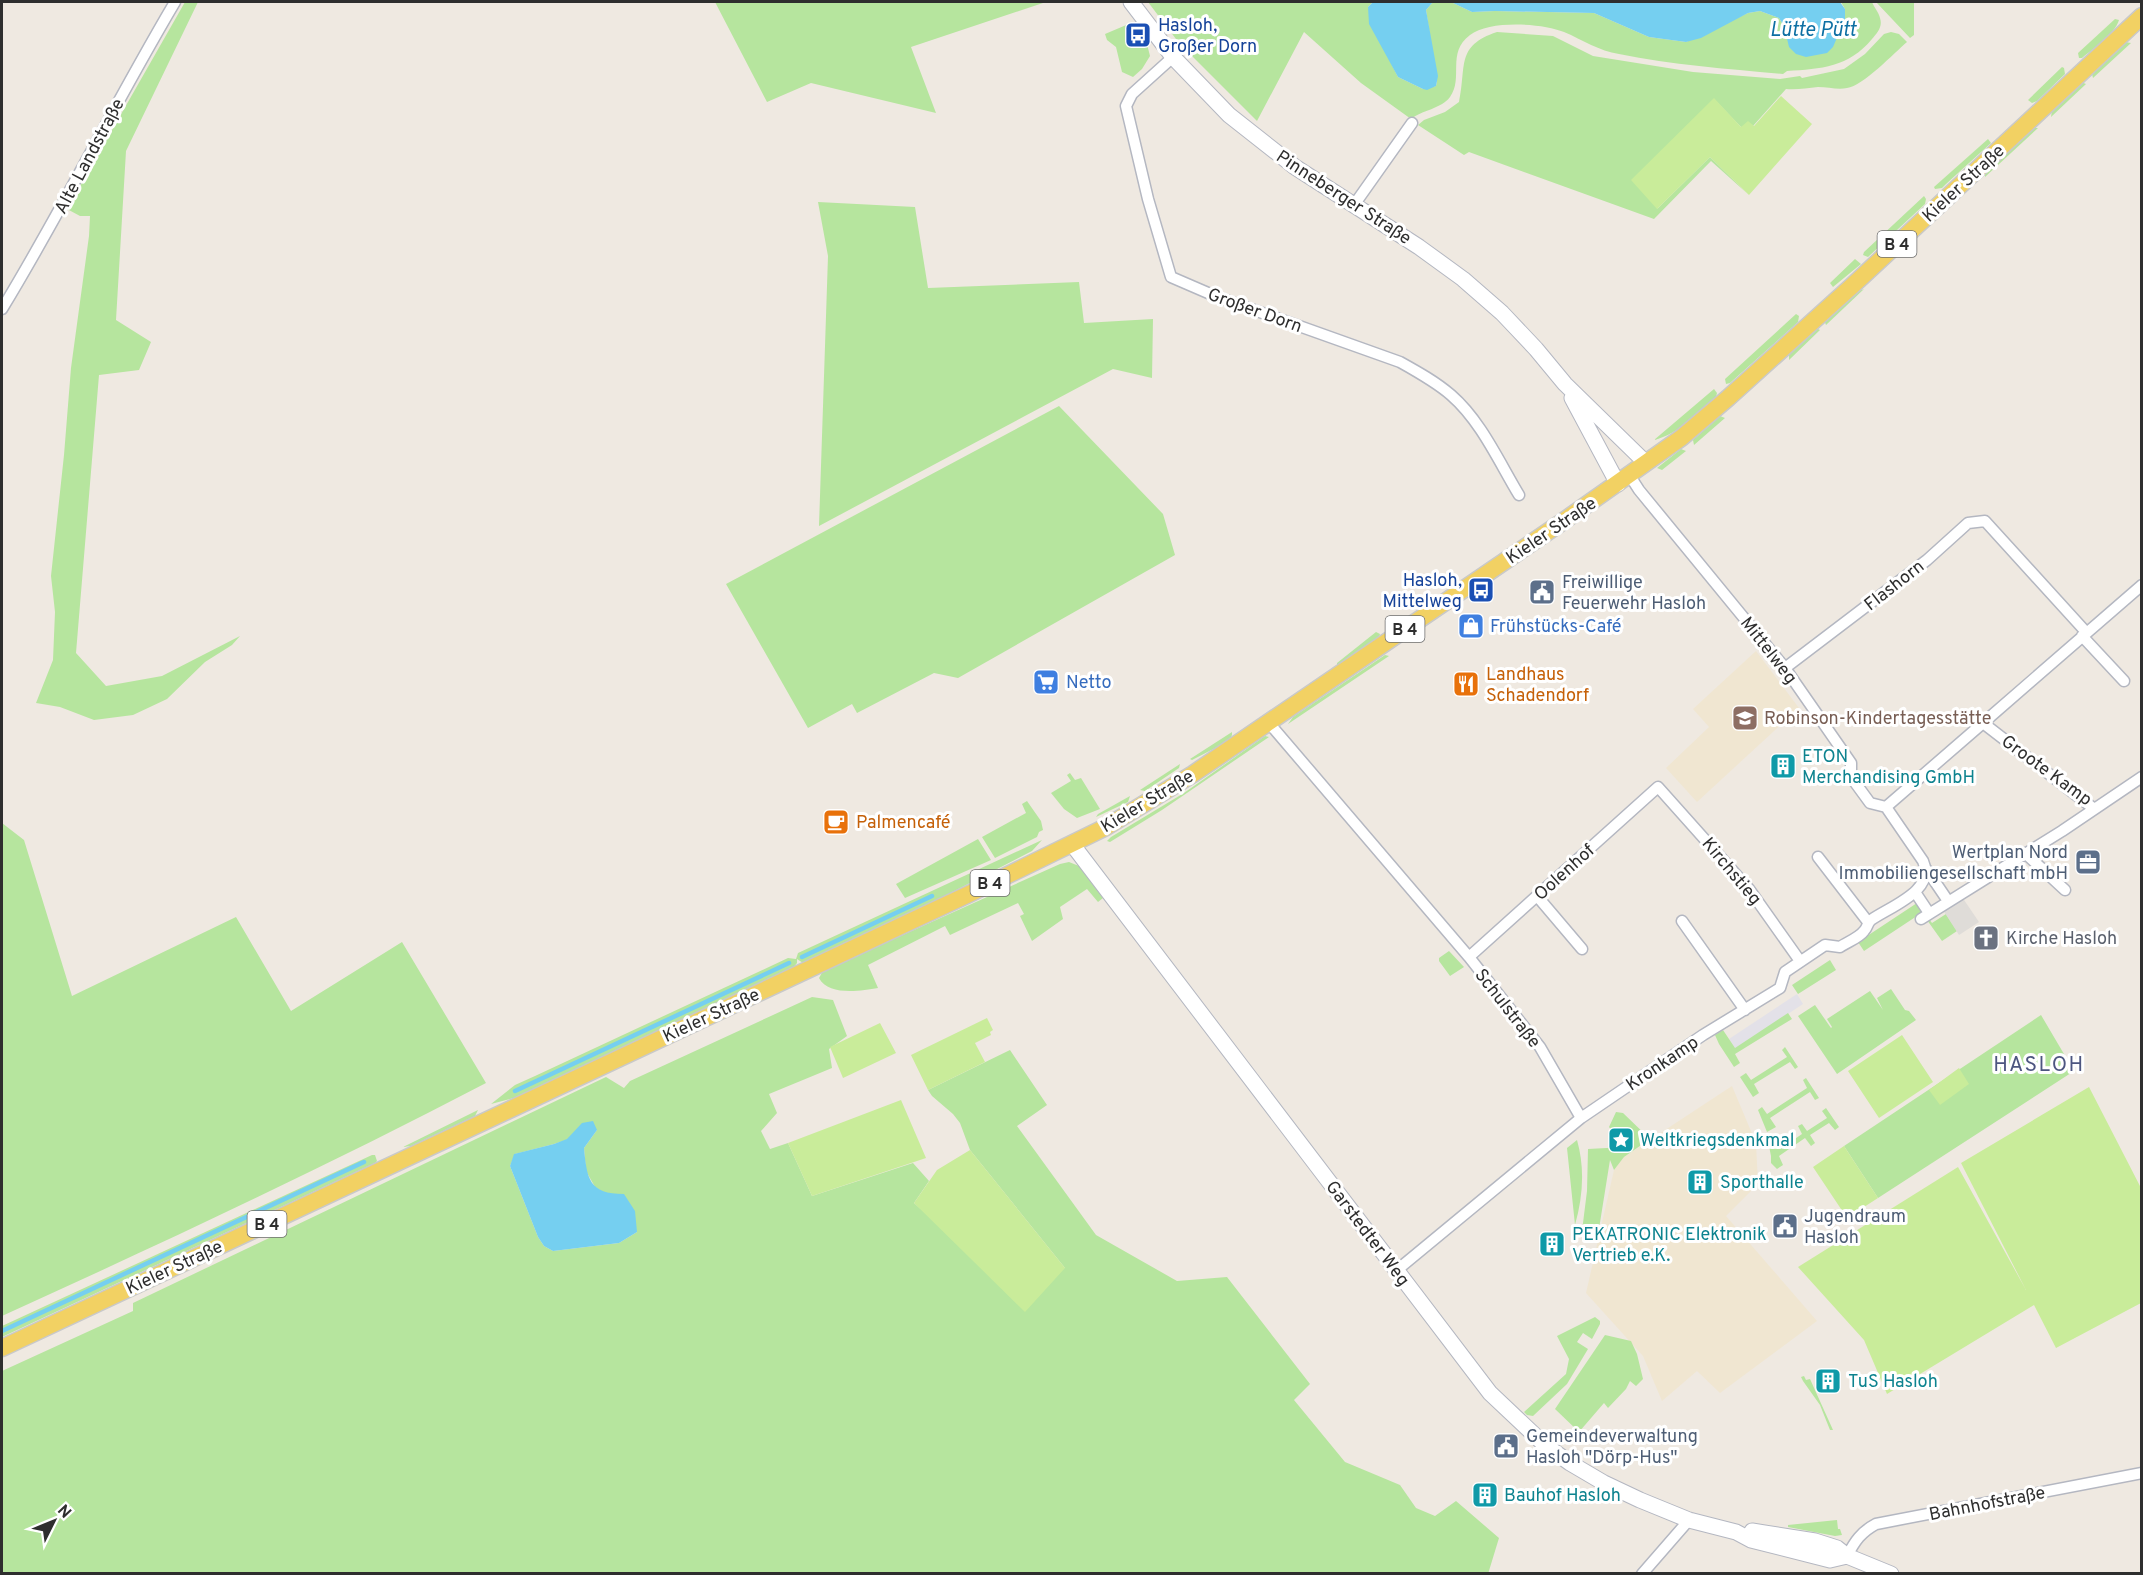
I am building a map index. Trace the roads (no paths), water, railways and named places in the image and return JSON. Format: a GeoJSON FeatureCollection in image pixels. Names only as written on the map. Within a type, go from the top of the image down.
{"type":"FeatureCollection","features":[{"type":"Feature","properties":{"kind":"main road","name":"Pinneberger Straße"},"geometry":{"type":"LineString","coordinates":[[1131,2],[1173,57],[1229,115],[1295,167],[1419,247],[1463,279],[1502,313],[1566,384],[1646,463]]}},
{"type":"Feature","properties":{"kind":"main road","name":"Kieler Straße"},"geometry":{"type":"LineString","coordinates":[[2,1348],[1072,844],[1147,802],[1269,723],[1624,480],[1681,438],[1728,398],[2142,16]]}},
{"type":"Feature","properties":{"kind":"main road","name":"Pinneberger Straße"},"geometry":{"type":"LineString","coordinates":[[1566,384],[1624,480]]}},
{"type":"Feature","properties":{"kind":"main road","name":"Garstedter Weg"},"geometry":{"type":"LineString","coordinates":[[1072,844],[1490,1393],[1545,1445],[1604,1483],[1689,1520],[1736,1532],[1751,1540],[1830,1560],[1847,1556],[1891,1574]]}},
{"type":"Feature","properties":{"kind":"street","name":"Alte Landstraße"},"geometry":{"type":"LineString","coordinates":[[2,309],[42,243],[143,56],[175,2]]}},
{"type":"Feature","properties":{"kind":"street","name":"Großer Dorn"},"geometry":{"type":"LineString","coordinates":[[1173,57],[1132,94],[1126,106],[1148,199],[1172,278],[1215,296],[1400,362],[1425,376],[1452,396],[1473,419],[1519,495]]}},
{"type":"Feature","properties":{"kind":"street"},"geometry":{"type":"LineString","coordinates":[[1354,205],[1412,123]]}},
{"type":"Feature","properties":{"kind":"street","name":"Mittelweg"},"geometry":{"type":"LineString","coordinates":[[1624,480],[1785,668],[1851,763],[1851,777],[1870,803],[1886,807],[1927,870]]}},
{"type":"Feature","properties":{"kind":"street","name":"Flashorn"},"geometry":{"type":"LineString","coordinates":[[1785,668],[1927,560],[1968,523],[1985,521],[2084,634]]}},
{"type":"Feature","properties":{"kind":"street","name":"Groote Kamp"},"geometry":{"type":"LineString","coordinates":[[1886,807],[2142,585]]}},
{"type":"Feature","properties":{"kind":"street"},"geometry":{"type":"LineString","coordinates":[[2084,634],[2124,681]]}},
{"type":"Feature","properties":{"kind":"street","name":"Schulstraße"},"geometry":{"type":"LineString","coordinates":[[1269,723],[1469,957],[1540,1047],[1581,1118]]}},
{"type":"Feature","properties":{"kind":"street","name":"Groote Kamp"},"geometry":{"type":"LineString","coordinates":[[1983,723],[2093,808],[2142,777]]}},
{"type":"Feature","properties":{"kind":"street","name":"Oolenhof"},"geometry":{"type":"LineString","coordinates":[[1469,957],[1658,787]]}},
{"type":"Feature","properties":{"kind":"street","name":"Kirchstieg"},"geometry":{"type":"LineString","coordinates":[[1658,787],[1749,889],[1800,961]]}},
{"type":"Feature","properties":{"kind":"street"},"geometry":{"type":"LineString","coordinates":[[1927,870],[1918,889],[1925,916],[2084,817],[2093,808]]}},
{"type":"Feature","properties":{"kind":"street"},"geometry":{"type":"LineString","coordinates":[[2025,854],[2065,890]]}},
{"type":"Feature","properties":{"kind":"street"},"geometry":{"type":"LineString","coordinates":[[1818,857],[1868,922]]}},
{"type":"Feature","properties":{"kind":"street"},"geometry":{"type":"LineString","coordinates":[[1927,870],[1948,901]]}},
{"type":"Feature","properties":{"kind":"street","name":"Kronkamp"},"geometry":{"type":"LineString","coordinates":[[1581,1118],[1703,1035],[1780,988],[1785,972],[1800,961],[1825,945],[1840,947],[1865,931],[1868,922],[1918,889]]}},
{"type":"Feature","properties":{"kind":"street"},"geometry":{"type":"LineString","coordinates":[[1538,896],[1582,949]]}},
{"type":"Feature","properties":{"kind":"street"},"geometry":{"type":"LineString","coordinates":[[1682,921],[1745,1010]]}},
{"type":"Feature","properties":{"kind":"street"},"geometry":{"type":"LineString","coordinates":[[1396,1270],[1581,1118]]}},
{"type":"Feature","properties":{"kind":"street","name":"Bahnhofstraße"},"geometry":{"type":"LineString","coordinates":[[1847,1556],[1864,1530],[1876,1524],[2142,1473]]}},
{"type":"Feature","properties":{"kind":"street"},"geometry":{"type":"LineString","coordinates":[[1642,1574],[1689,1520]]}},
{"type":"Feature","properties":{"kind":"water"},"geometry":{"type":"Polygon","coordinates":[[[1373,2],[1433,2],[1426,10],[1438,76],[1436,86],[1427,90],[1398,77],[1369,24],[1368,7],[1373,2]]]}},
{"type":"Feature","properties":{"kind":"water","name":"Lütte Pütt"},"geometry":{"type":"Polygon","coordinates":[[[1451,2],[1840,2],[1845,9],[1845,19],[1833,47],[1827,53],[1806,57],[1796,54],[1789,47],[1784,26],[1779,18],[1760,11],[1748,13],[1701,38],[1686,42],[1649,37],[1594,13],[1472,12],[1451,2]]]}},
{"type":"Feature","properties":{"kind":"water"},"geometry":{"type":"Polygon","coordinates":[[[593,1121],[597,1130],[584,1148],[589,1176],[597,1188],[624,1194],[635,1211],[637,1232],[619,1243],[553,1251],[544,1246],[538,1237],[510,1166],[514,1154],[567,1139],[582,1123],[593,1121]]]}},
{"type":"Feature","properties":{"kind":"waterway"},"geometry":{"type":"LineString","coordinates":[[802,957],[932,896]]}},
{"type":"Feature","properties":{"kind":"waterway"},"geometry":{"type":"LineString","coordinates":[[515,1091],[789,963]]}},
{"type":"Feature","properties":{"kind":"waterway"},"geometry":{"type":"LineString","coordinates":[[2,1331],[364,1162]]}},
{"type":"Feature","properties":{"kind":"place","name":"Hasloh, Großer Dorn"},"geometry":{"type":"Point","coordinates":[1138,35]}},
{"type":"Feature","properties":{"kind":"place","name":"Hasloh, Mittelweg"},"geometry":{"type":"Point","coordinates":[1481,590]}},
{"type":"Feature","properties":{"kind":"place","name":"Freiwillige Feuerwehr Hasloh"},"geometry":{"type":"Point","coordinates":[1542,592]}},
{"type":"Feature","properties":{"kind":"place","name":"Frühstücks-Café"},"geometry":{"type":"Point","coordinates":[1471,626]}},
{"type":"Feature","properties":{"kind":"place","name":"Netto"},"geometry":{"type":"Point","coordinates":[1046,682]}},
{"type":"Feature","properties":{"kind":"place","name":"Landhaus Schadendorf"},"geometry":{"type":"Point","coordinates":[1466,684]}},
{"type":"Feature","properties":{"kind":"place","name":"Robinson-Kindertagesstätte"},"geometry":{"type":"Point","coordinates":[1745,718]}},
{"type":"Feature","properties":{"kind":"place","name":"ETON Merchandising GmbH"},"geometry":{"type":"Point","coordinates":[1783,766]}},
{"type":"Feature","properties":{"kind":"place","name":"Palmencafé"},"geometry":{"type":"Point","coordinates":[836,822]}},
{"type":"Feature","properties":{"kind":"place","name":"Wertplan Nord Immobiliengesellschaft mbH"},"geometry":{"type":"Point","coordinates":[2088,862]}},
{"type":"Feature","properties":{"kind":"place","name":"Kirche Hasloh"},"geometry":{"type":"Point","coordinates":[1986,938]}},
{"type":"Feature","properties":{"kind":"place","name":"Weltkriegsdenkmal"},"geometry":{"type":"Point","coordinates":[1621,1140]}},
{"type":"Feature","properties":{"kind":"place","name":"Sporthalle"},"geometry":{"type":"Point","coordinates":[1700,1182]}},
{"type":"Feature","properties":{"kind":"place","name":"Jugendraum Hasloh"},"geometry":{"type":"Point","coordinates":[1785,1226]}},
{"type":"Feature","properties":{"kind":"place","name":"PEKATRONIC Elektronik Vertrieb e.K."},"geometry":{"type":"Point","coordinates":[1552,1244]}},
{"type":"Feature","properties":{"kind":"place","name":"TuS Hasloh"},"geometry":{"type":"Point","coordinates":[1828,1381]}},
{"type":"Feature","properties":{"kind":"place","name":"Gemeindeverwaltung Hasloh \"Dörp-Hus\""},"geometry":{"type":"Point","coordinates":[1506,1446]}},
{"type":"Feature","properties":{"kind":"place","name":"Bauhof Hasloh"},"geometry":{"type":"Point","coordinates":[1485,1495]}},
{"type":"Feature","properties":{"kind":"district","name":"HASLOH"},"geometry":{"type":"Point","coordinates":[2039,1064]}}]}
